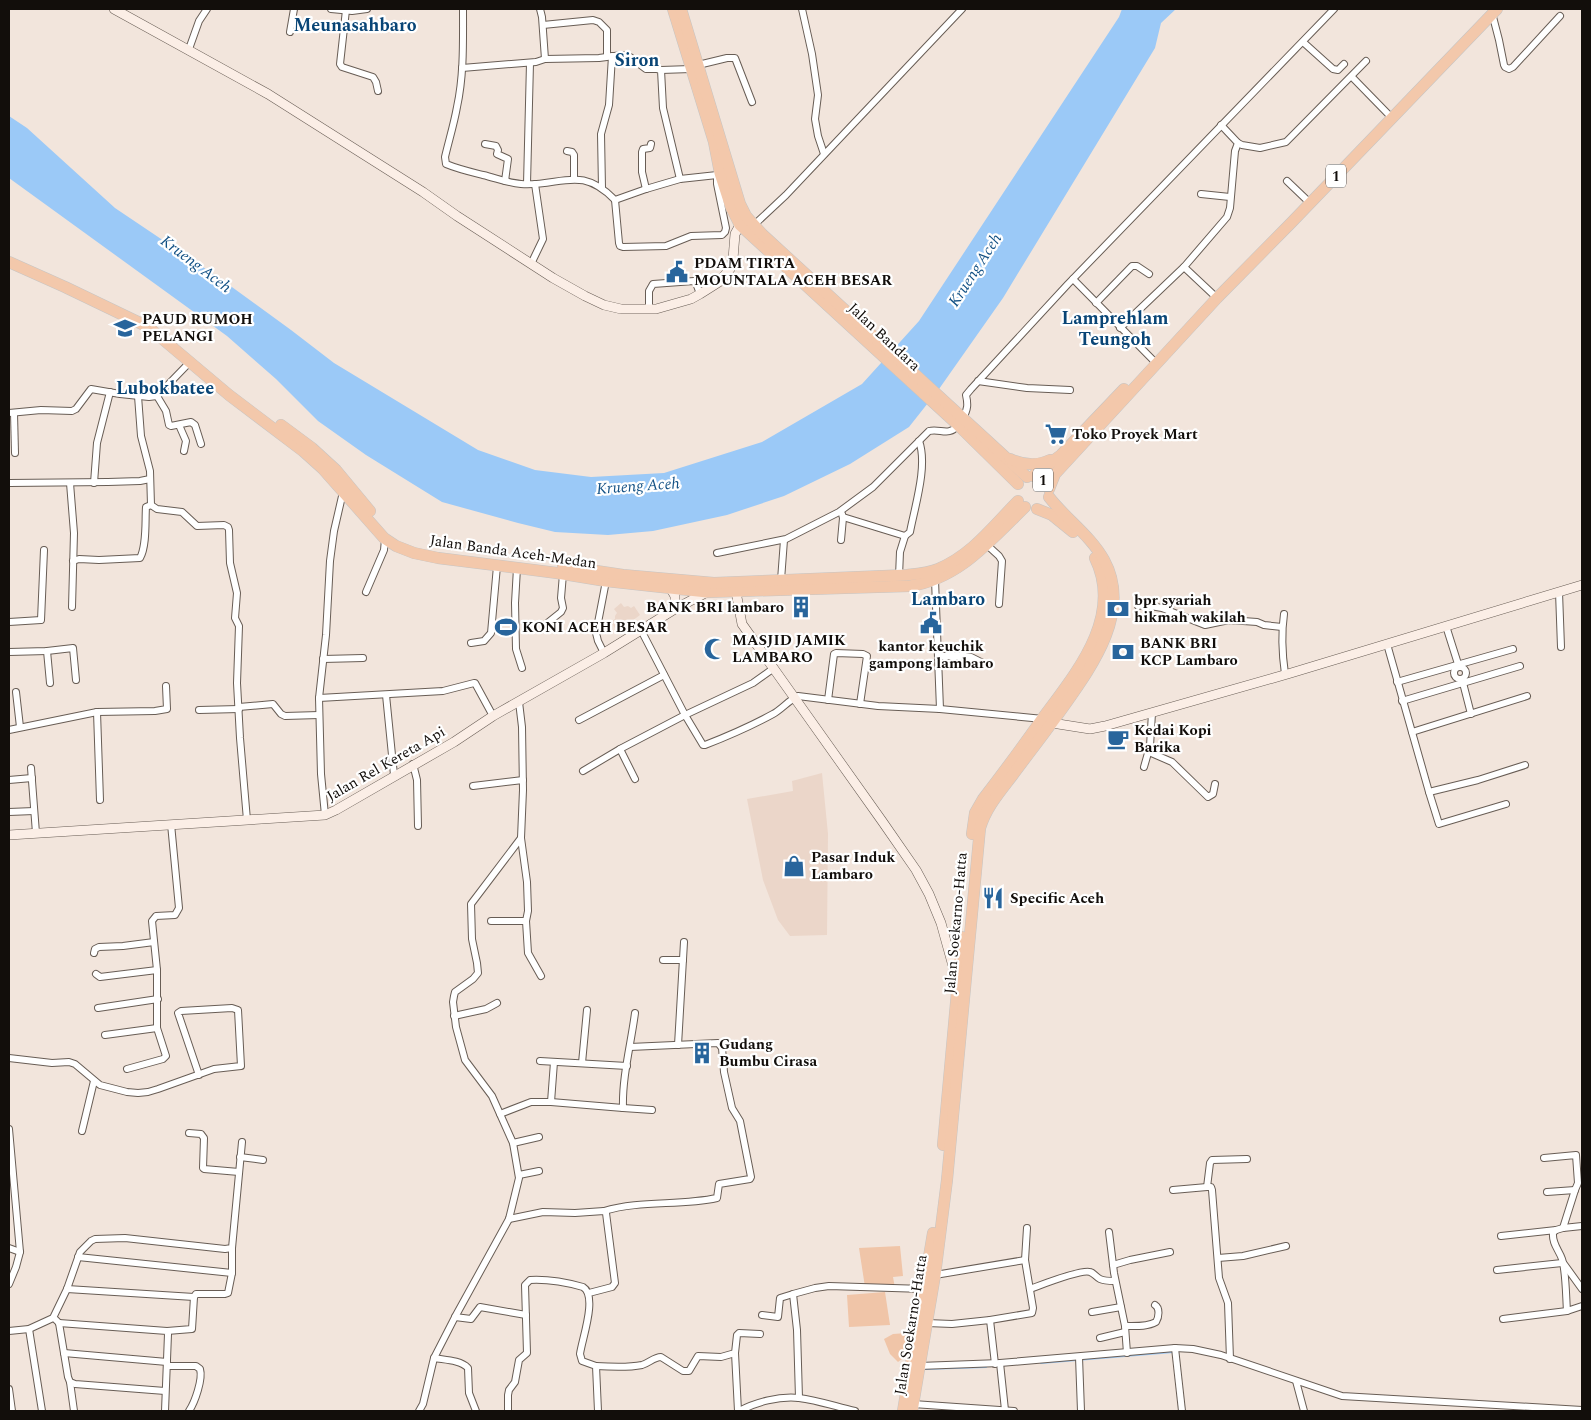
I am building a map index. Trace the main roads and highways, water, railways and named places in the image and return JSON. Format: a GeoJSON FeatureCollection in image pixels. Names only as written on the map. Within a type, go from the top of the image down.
{"type":"FeatureCollection","features":[{"type":"Feature","properties":{"kind":"highway","name":"Jalan Bandara"},"geometry":{"type":"LineString","coordinates":[[673,9],[740,204],[746,216],[754,225],[758,236],[1026,479]]}},
{"type":"Feature","properties":{"kind":"highway","name":"Jalan Bandara"},"geometry":{"type":"LineString","coordinates":[[681,9],[694,67]]}},
{"type":"Feature","properties":{"kind":"highway","name":"1"},"geometry":{"type":"LineString","coordinates":[[1174,343],[1109,404],[1060,455],[1026,479],[1016,494],[1021,504],[1037,509],[1045,504],[1055,474],[1174,343],[1495,11]]}},
{"type":"Feature","properties":{"kind":"highway","name":"Jalan Bandara"},"geometry":{"type":"LineString","coordinates":[[718,141],[718,174],[731,207],[733,230],[758,236]]}},
{"type":"Feature","properties":{"kind":"highway","name":"Jalan Banda Aceh-Medan"},"geometry":{"type":"LineString","coordinates":[[9,253],[148,327],[229,396],[303,451],[332,478],[384,538],[396,546],[414,553],[497,566],[623,575],[688,582],[714,583],[899,576],[932,572],[963,556],[1021,504]]}},
{"type":"Feature","properties":{"kind":"highway","name":"Jalan Banda Aceh-Medan"},"geometry":{"type":"LineString","coordinates":[[9,262],[66,284],[146,319],[233,391],[312,448],[336,470],[384,528],[414,546],[434,551],[559,571],[606,581],[707,592],[910,586],[935,580],[970,560],[986,545],[1021,504]]}},
{"type":"Feature","properties":{"kind":"highway","name":"Jalan Bandara"},"geometry":{"type":"LineString","coordinates":[[961,422],[1004,457],[1026,479]]}},
{"type":"Feature","properties":{"kind":"highway"},"geometry":{"type":"LineString","coordinates":[[1004,457],[1019,463],[1032,464],[1047,462],[1060,455]]}},
{"type":"Feature","properties":{"kind":"highway","name":"1"},"geometry":{"type":"LineString","coordinates":[[1026,479],[1044,480],[1049,493]]}},
{"type":"Feature","properties":{"kind":"highway","name":"Jalan Soekarno-Hatta"},"geometry":{"type":"LineString","coordinates":[[912,1408],[924,1289],[954,1066],[980,828],[988,808],[1021,757],[1047,721],[1080,684],[1096,660],[1111,616],[1113,592],[1111,579],[1104,560],[1092,542],[1058,509],[1049,493]]}},
{"type":"Feature","properties":{"kind":"highway","name":"Jalan Soekarno-Hatta"},"geometry":{"type":"LineString","coordinates":[[1037,509],[1052,516],[1084,543],[1098,565],[1105,596],[1098,628],[1090,648],[1047,721]]}},
{"type":"Feature","properties":{"kind":"highway","name":"Jalan Soekarno-Hatta"},"geometry":{"type":"LineString","coordinates":[[954,1066],[958,982],[975,814],[983,799],[1021,757]]}},
{"type":"Feature","properties":{"kind":"highway","name":"Jalan Soekarno-Hatta"},"geometry":{"type":"LineString","coordinates":[[903,1411],[916,1373],[935,1275],[952,1134],[952,1082]]}},
{"type":"Feature","properties":{"kind":"water","name":"Krueng Aceh"},"geometry":{"type":"Polygon","coordinates":[[[1122,9],[1176,9],[1161,23],[1155,48],[1003,298],[939,389],[909,427],[850,464],[784,496],[727,515],[653,531],[608,535],[555,532],[442,502],[366,455],[318,421],[276,379],[227,336],[9,178],[9,116],[27,128],[115,208],[225,282],[334,363],[478,450],[535,470],[591,477],[664,473],[762,442],[862,384],[919,321],[1119,17],[1122,9]]]}},
{"type":"Feature","properties":{"kind":"waterway"},"geometry":{"type":"LineString","coordinates":[[1041,1363],[1173,1352]]}},
{"type":"Feature","properties":{"kind":"waterway"},"geometry":{"type":"LineString","coordinates":[[924,1369],[986,1367]]}},
{"type":"Feature","properties":{"kind":"place","name":"PDAM TIRTA MOUNTALA ACEH BESAR"},"geometry":{"type":"Point","coordinates":[677,272]}},
{"type":"Feature","properties":{"kind":"place","name":"PAUD RUMOH PELANGI"},"geometry":{"type":"Point","coordinates":[125,328]}},
{"type":"Feature","properties":{"kind":"place","name":"Toko Proyek Mart"},"geometry":{"type":"Point","coordinates":[1056,434]}},
{"type":"Feature","properties":{"kind":"place","name":"BANK BRI lambaro"},"geometry":{"type":"Point","coordinates":[801,607]}},
{"type":"Feature","properties":{"kind":"place","name":"bpr syariah hikmah wakilah"},"geometry":{"type":"Point","coordinates":[1118,609]}},
{"type":"Feature","properties":{"kind":"place","name":"kantor keuchik gampong lambaro"},"geometry":{"type":"Point","coordinates":[931,623]}},
{"type":"Feature","properties":{"kind":"place","name":"KONI ACEH BESAR"},"geometry":{"type":"Point","coordinates":[506,627]}},
{"type":"Feature","properties":{"kind":"place","name":"MASJID JAMIK LAMBARO"},"geometry":{"type":"Point","coordinates":[715,649]}},
{"type":"Feature","properties":{"kind":"place","name":"BANK BRI KCP Lambaro"},"geometry":{"type":"Point","coordinates":[1123,652]}},
{"type":"Feature","properties":{"kind":"place","name":"Kedai Kopi Barika"},"geometry":{"type":"Point","coordinates":[1118,739]}},
{"type":"Feature","properties":{"kind":"place","name":"Pasar Induk Lambaro"},"geometry":{"type":"Point","coordinates":[794,866]}},
{"type":"Feature","properties":{"kind":"place","name":"Specific Aceh"},"geometry":{"type":"Point","coordinates":[993,898]}},
{"type":"Feature","properties":{"kind":"place","name":"Gudang Bumbu Cirasa"},"geometry":{"type":"Point","coordinates":[702,1053]}},
{"type":"Feature","properties":{"kind":"district","name":"Meunasahbaro"},"geometry":{"type":"Point","coordinates":[355,25]}},
{"type":"Feature","properties":{"kind":"district","name":"Siron"},"geometry":{"type":"Point","coordinates":[637,60]}},
{"type":"Feature","properties":{"kind":"district","name":"Lamprehlam Teungoh"},"geometry":{"type":"Point","coordinates":[1115,328]}},
{"type":"Feature","properties":{"kind":"district","name":"Lubokbatee"},"geometry":{"type":"Point","coordinates":[165,388]}},
{"type":"Feature","properties":{"kind":"district","name":"Lambaro"},"geometry":{"type":"Point","coordinates":[948,599]}}]}
